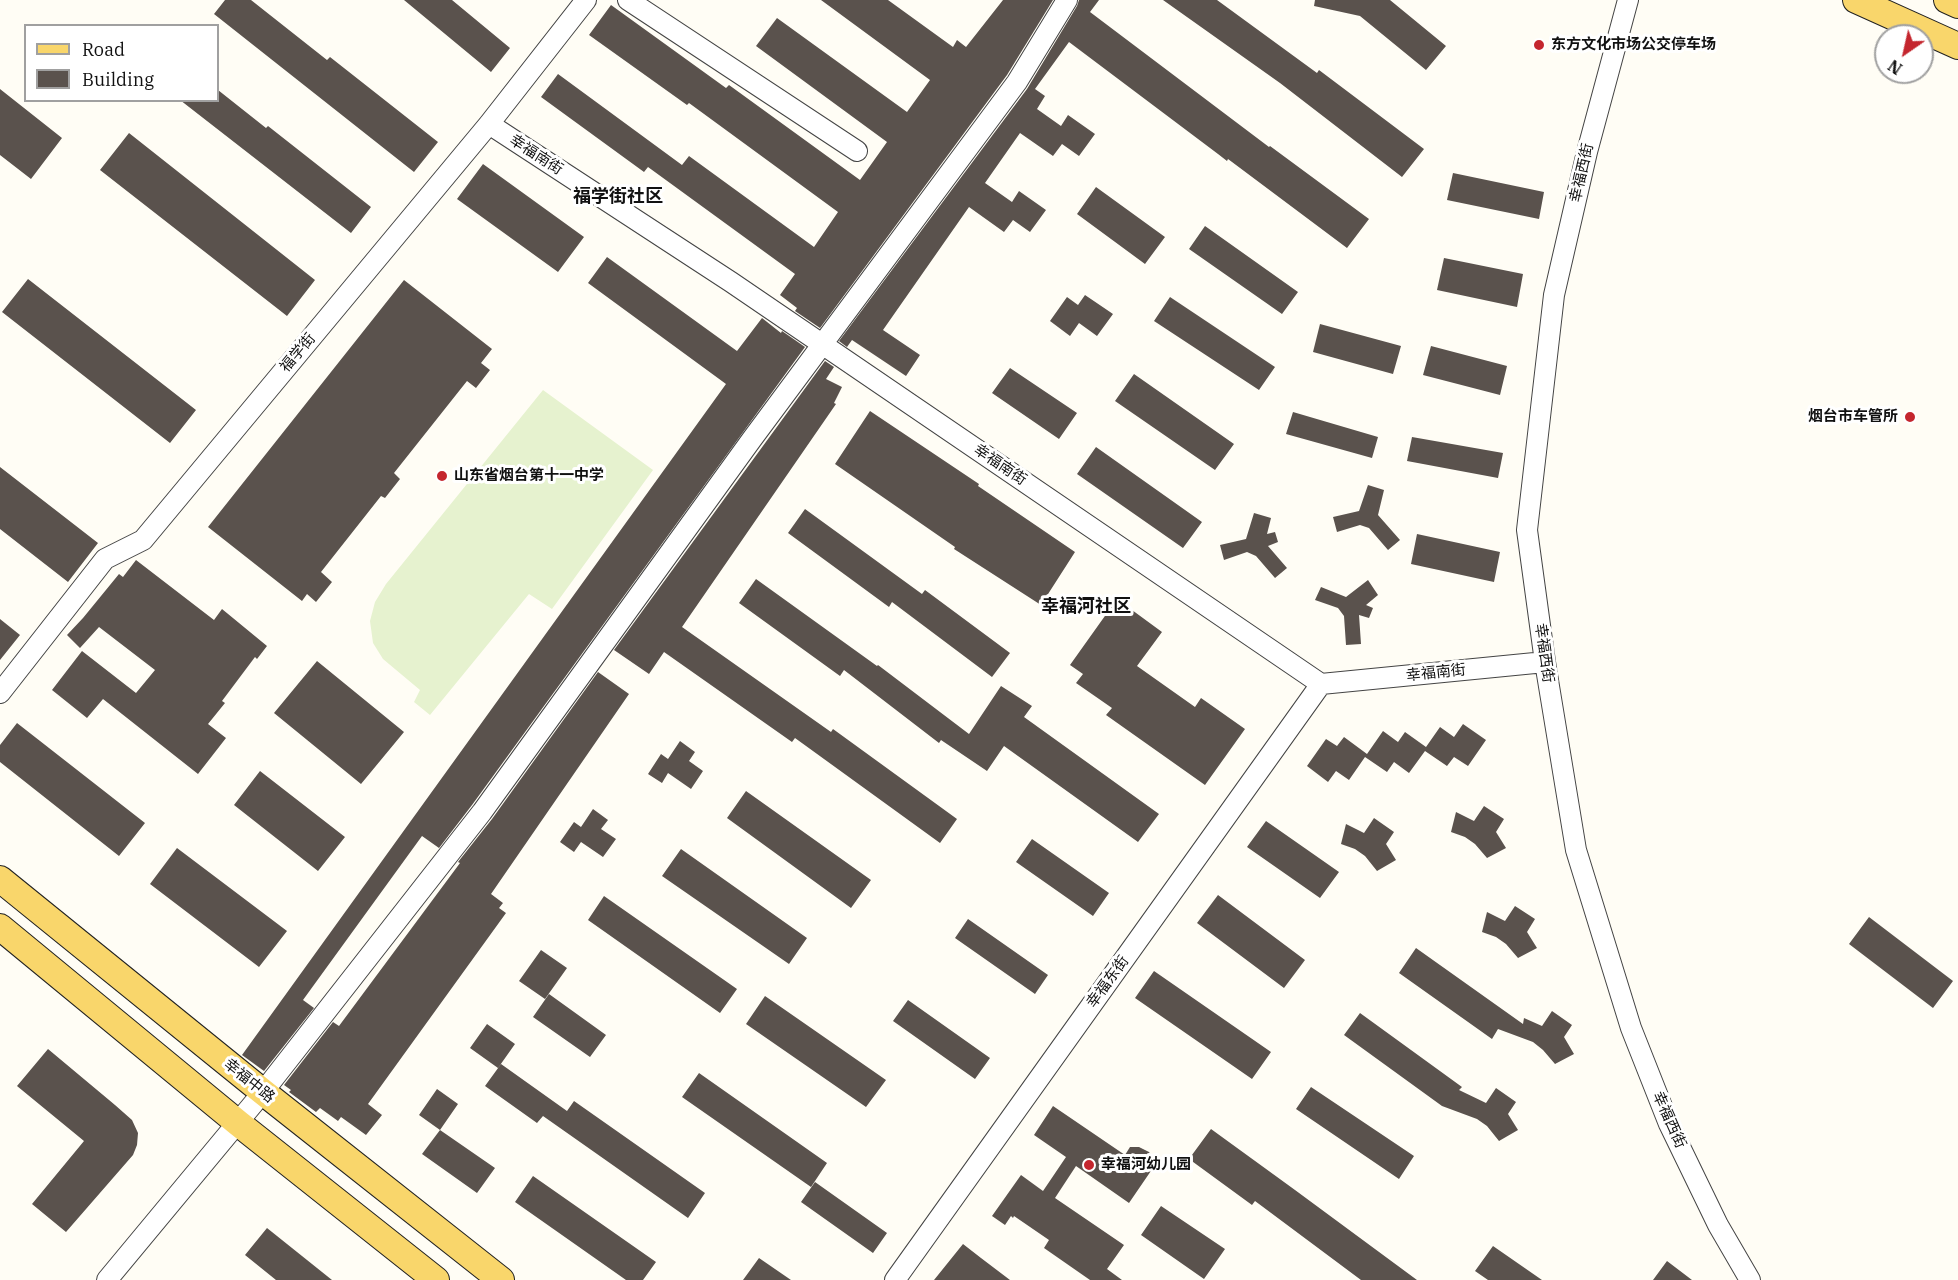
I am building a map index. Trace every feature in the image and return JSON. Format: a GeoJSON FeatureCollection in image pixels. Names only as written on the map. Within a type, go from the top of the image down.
{"type":"FeatureCollection","features":[{"type":"Feature","properties":{"kind":"main road"},"geometry":{"type":"LineString","coordinates":[[1856,0],[1958,46]]}},
{"type":"Feature","properties":{"kind":"main road"},"geometry":{"type":"LineString","coordinates":[[1947,0],[1958,5]]}},
{"type":"Feature","properties":{"kind":"main road","name":"幸福中路"},"geometry":{"type":"LineString","coordinates":[[0,879],[263,1092],[501,1280]]}},
{"type":"Feature","properties":{"kind":"main road"},"geometry":{"type":"LineString","coordinates":[[0,927],[238,1123],[436,1280]]}},
{"type":"Feature","properties":{"kind":"street","name":"福学街"},"geometry":{"type":"LineString","coordinates":[[0,693],[105,559],[143,540],[489,124],[586,0]]}},
{"type":"Feature","properties":{"kind":"street"},"geometry":{"type":"LineString","coordinates":[[628,0],[857,151]]}},
{"type":"Feature","properties":{"kind":"street"},"geometry":{"type":"LineString","coordinates":[[106,1280],[263,1092],[482,812],[752,439],[1017,82],[1067,0]]}},
{"type":"Feature","properties":{"kind":"street","name":"幸福西街"},"geometry":{"type":"LineString","coordinates":[[1628,0],[1587,152],[1554,295],[1527,530],[1545,662],[1576,850],[1631,1028],[1669,1124],[1718,1225],[1750,1280]]}},
{"type":"Feature","properties":{"kind":"street","name":"幸福南街"},"geometry":{"type":"LineString","coordinates":[[489,124],[731,282],[1321,684],[1545,662]]}},
{"type":"Feature","properties":{"kind":"street","name":"幸福东街"},"geometry":{"type":"LineString","coordinates":[[895,1280],[1321,684]]}},
{"type":"Feature","properties":{"kind":"green space"},"geometry":{"type":"Polygon","coordinates":[[[543,390],[653,470],[552,609],[529,594],[430,715],[414,702],[420,690],[383,659],[373,643],[370,621],[375,602],[386,584],[543,390]]]}},
{"type":"Feature","properties":{"kind":"building"},"geometry":{"type":"Polygon","coordinates":[[[225,0],[251,0],[327,60],[330,57],[438,142],[414,172],[214,14],[225,0]]]}},
{"type":"Feature","properties":{"kind":"building"},"geometry":{"type":"Polygon","coordinates":[[[404,0],[452,0],[510,48],[491,72],[404,0]]]}},
{"type":"Feature","properties":{"kind":"building"},"geometry":{"type":"Polygon","coordinates":[[[821,0],[888,0],[953,47],[957,40],[966,47],[1003,0],[1053,0],[1007,75],[820,328],[795,311],[797,308],[780,295],[795,274],[648,167],[644,172],[541,97],[558,74],[682,165],[689,156],[814,247],[838,212],[689,103],[687,105],[589,35],[611,5],[726,88],[729,85],[860,180],[887,142],[756,46],[777,18],[907,112],[930,80],[821,0]]]}},
{"type":"Feature","properties":{"kind":"building"},"geometry":{"type":"Polygon","coordinates":[[[1079,0],[1099,0],[1090,12],[1369,219],[1347,248],[1069,42],[1035,89],[1045,96],[1037,109],[1061,126],[1068,115],[1095,134],[1079,156],[1062,144],[1053,156],[1020,133],[985,183],[1012,202],[1019,191],[1046,210],[1030,232],[1013,220],[1004,232],[969,207],[883,330],[920,355],[906,376],[852,340],[847,347],[839,341],[1027,89],[1079,0]]]}},
{"type":"Feature","properties":{"kind":"building"},"geometry":{"type":"Polygon","coordinates":[[[1163,0],[1217,0],[1317,73],[1319,70],[1424,149],[1402,177],[1280,83],[1163,0]]]}},
{"type":"Feature","properties":{"kind":"building"},"geometry":{"type":"Polygon","coordinates":[[[1315,0],[1390,0],[1446,46],[1426,70],[1360,16],[1314,6],[1315,0]]]}},
{"type":"Feature","properties":{"kind":"building"},"geometry":{"type":"Polygon","coordinates":[[[0,89],[62,138],[31,179],[0,155],[0,89]]]}},
{"type":"Feature","properties":{"kind":"building"},"geometry":{"type":"Polygon","coordinates":[[[219,91],[266,128],[268,126],[371,207],[351,233],[183,102],[219,102],[219,91]]]}},
{"type":"Feature","properties":{"kind":"building"},"geometry":{"type":"Polygon","coordinates":[[[129,133],[315,280],[287,316],[100,170],[129,133]]]}},
{"type":"Feature","properties":{"kind":"building"},"geometry":{"type":"Polygon","coordinates":[[[483,164],[584,237],[558,272],[457,199],[483,164]]]}},
{"type":"Feature","properties":{"kind":"building"},"geometry":{"type":"Polygon","coordinates":[[[1453,173],[1544,192],[1539,219],[1447,200],[1453,173]]]}},
{"type":"Feature","properties":{"kind":"building"},"geometry":{"type":"Polygon","coordinates":[[[1096,187],[1165,237],[1145,264],[1077,214],[1096,187]]]}},
{"type":"Feature","properties":{"kind":"building"},"geometry":{"type":"Polygon","coordinates":[[[1205,226],[1298,292],[1282,314],[1189,249],[1205,226]]]}},
{"type":"Feature","properties":{"kind":"building"},"geometry":{"type":"Polygon","coordinates":[[[607,257],[737,351],[762,318],[781,333],[782,331],[805,347],[439,848],[422,836],[303,1000],[314,1008],[264,1071],[242,1055],[726,384],[588,283],[607,257]]]}},
{"type":"Feature","properties":{"kind":"building"},"geometry":{"type":"Polygon","coordinates":[[[1444,258],[1523,274],[1517,307],[1437,290],[1444,258]]]}},
{"type":"Feature","properties":{"kind":"building"},"geometry":{"type":"Polygon","coordinates":[[[28,279],[196,410],[170,443],[2,312],[28,279]]]}},
{"type":"Feature","properties":{"kind":"building"},"geometry":{"type":"Polygon","coordinates":[[[404,280],[492,349],[481,363],[490,370],[476,388],[467,381],[394,473],[400,479],[385,498],[381,496],[321,572],[332,582],[316,602],[307,594],[302,601],[208,527],[404,280]]]}},
{"type":"Feature","properties":{"kind":"building"},"geometry":{"type":"Polygon","coordinates":[[[1085,295],[1113,314],[1097,336],[1079,323],[1070,336],[1050,321],[1067,297],[1078,305],[1085,295]]]}},
{"type":"Feature","properties":{"kind":"building"},"geometry":{"type":"Polygon","coordinates":[[[1170,297],[1275,367],[1259,390],[1154,321],[1170,297]]]}},
{"type":"Feature","properties":{"kind":"building"},"geometry":{"type":"Polygon","coordinates":[[[1320,324],[1401,346],[1393,374],[1313,352],[1320,324]]]}},
{"type":"Feature","properties":{"kind":"building"},"geometry":{"type":"Polygon","coordinates":[[[1431,346],[1507,366],[1500,395],[1423,375],[1431,346]]]}},
{"type":"Feature","properties":{"kind":"building"},"geometry":{"type":"Polygon","coordinates":[[[825,361],[834,367],[826,379],[842,387],[834,403],[836,404],[682,627],[831,732],[833,729],[957,819],[940,843],[795,738],[792,742],[664,652],[649,674],[614,650],[825,361]]]}},
{"type":"Feature","properties":{"kind":"building"},"geometry":{"type":"Polygon","coordinates":[[[1010,368],[1077,413],[1059,439],[992,393],[1010,368]]]}},
{"type":"Feature","properties":{"kind":"building"},"geometry":{"type":"Polygon","coordinates":[[[1134,374],[1234,444],[1215,470],[1115,401],[1134,374]]]}},
{"type":"Feature","properties":{"kind":"building"},"geometry":{"type":"Polygon","coordinates":[[[870,411],[1075,552],[1041,605],[954,549],[955,547],[835,464],[870,411]]]}},
{"type":"Feature","properties":{"kind":"building"},"geometry":{"type":"Polygon","coordinates":[[[1293,412],[1378,437],[1372,458],[1286,434],[1293,412]]]}},
{"type":"Feature","properties":{"kind":"building"},"geometry":{"type":"Polygon","coordinates":[[[1412,437],[1503,453],[1498,478],[1407,461],[1412,437]]]}},
{"type":"Feature","properties":{"kind":"building"},"geometry":{"type":"Polygon","coordinates":[[[1096,447],[1202,522],[1183,548],[1077,474],[1096,447]]]}},
{"type":"Feature","properties":{"kind":"building"},"geometry":{"type":"Polygon","coordinates":[[[0,467],[98,543],[68,582],[0,529],[0,467]]]}},
{"type":"Feature","properties":{"kind":"building"},"geometry":{"type":"Polygon","coordinates":[[[1368,485],[1384,490],[1378,515],[1400,540],[1388,550],[1369,528],[1360,525],[1337,532],[1333,517],[1359,511],[1368,485]]]}},
{"type":"Feature","properties":{"kind":"building"},"geometry":{"type":"Polygon","coordinates":[[[805,509],[922,594],[925,590],[1010,653],[992,677],[892,602],[889,607],[788,533],[805,509]]]}},
{"type":"Feature","properties":{"kind":"building"},"geometry":{"type":"Polygon","coordinates":[[[1254,513],[1271,518],[1267,534],[1275,532],[1278,542],[1268,546],[1287,568],[1275,578],[1256,556],[1247,552],[1224,560],[1220,545],[1246,539],[1254,513]]]}},
{"type":"Feature","properties":{"kind":"building"},"geometry":{"type":"Polygon","coordinates":[[[1417,534],[1500,552],[1494,582],[1411,564],[1417,534]]]}},
{"type":"Feature","properties":{"kind":"building"},"geometry":{"type":"Polygon","coordinates":[[[136,560],[214,620],[222,609],[267,646],[257,659],[255,657],[222,701],[225,703],[208,724],[226,738],[198,774],[103,699],[87,718],[52,690],[82,651],[136,693],[155,670],[99,627],[80,648],[67,635],[119,574],[123,577],[136,560]]]}},
{"type":"Feature","properties":{"kind":"building"},"geometry":{"type":"Polygon","coordinates":[[[756,579],[878,665],[969,734],[1001,686],[1032,706],[1024,717],[1159,814],[1138,842],[1004,746],[987,771],[941,740],[939,743],[844,670],[840,676],[739,603],[756,579]]]}},
{"type":"Feature","properties":{"kind":"building"},"geometry":{"type":"Polygon","coordinates":[[[1368,580],[1378,595],[1366,605],[1373,608],[1369,618],[1359,615],[1361,644],[1346,645],[1344,616],[1338,608],[1315,600],[1321,587],[1346,597],[1368,580]]]}},
{"type":"Feature","properties":{"kind":"building"},"geometry":{"type":"Polygon","coordinates":[[[1117,599],[1162,632],[1137,666],[1195,707],[1201,698],[1245,729],[1205,785],[1106,715],[1112,708],[1076,683],[1083,674],[1070,665],[1117,599]]]}},
{"type":"Feature","properties":{"kind":"building"},"geometry":{"type":"Polygon","coordinates":[[[0,619],[20,635],[0,660],[0,619]]]}},
{"type":"Feature","properties":{"kind":"building"},"geometry":{"type":"Polygon","coordinates":[[[317,661],[404,732],[361,784],[274,713],[317,661]]]}},
{"type":"Feature","properties":{"kind":"building"},"geometry":{"type":"Polygon","coordinates":[[[598,672],[629,694],[491,894],[503,903],[499,908],[506,913],[368,1104],[382,1115],[366,1135],[341,1117],[338,1121],[320,1108],[316,1112],[289,1092],[291,1090],[284,1085],[333,1022],[339,1026],[598,672]]]}},
{"type":"Feature","properties":{"kind":"building"},"geometry":{"type":"Polygon","coordinates":[[[17,723],[145,823],[119,856],[0,762],[0,745],[17,723]]]}},
{"type":"Feature","properties":{"kind":"building"},"geometry":{"type":"Polygon","coordinates":[[[1463,724],[1486,740],[1468,766],[1454,757],[1447,766],[1425,751],[1409,773],[1394,762],[1387,772],[1365,757],[1349,780],[1336,771],[1328,782],[1307,766],[1326,739],[1337,746],[1344,737],[1367,754],[1383,731],[1398,742],[1405,732],[1426,747],[1440,727],[1454,737],[1463,724]]]}},
{"type":"Feature","properties":{"kind":"building"},"geometry":{"type":"Polygon","coordinates":[[[680,741],[695,752],[689,761],[703,771],[691,789],[668,773],[662,783],[648,774],[661,754],[668,759],[680,741]]]}},
{"type":"Feature","properties":{"kind":"building"},"geometry":{"type":"Polygon","coordinates":[[[260,771],[345,837],[318,871],[234,805],[260,771]]]}},
{"type":"Feature","properties":{"kind":"building"},"geometry":{"type":"Polygon","coordinates":[[[746,791],[871,880],[851,908],[727,818],[746,791]]]}},
{"type":"Feature","properties":{"kind":"building"},"geometry":{"type":"Polygon","coordinates":[[[1484,806],[1504,819],[1496,832],[1506,848],[1487,858],[1475,844],[1451,832],[1456,812],[1474,821],[1484,806]]]}},
{"type":"Feature","properties":{"kind":"building"},"geometry":{"type":"Polygon","coordinates":[[[593,809],[608,820],[601,829],[616,839],[603,857],[581,842],[574,852],[560,842],[574,822],[581,827],[593,809]]]}},
{"type":"Feature","properties":{"kind":"building"},"geometry":{"type":"Polygon","coordinates":[[[1374,818],[1394,832],[1386,844],[1396,860],[1377,871],[1365,856],[1341,844],[1346,824],[1364,833],[1374,818]]]}},
{"type":"Feature","properties":{"kind":"building"},"geometry":{"type":"Polygon","coordinates":[[[1266,821],[1339,872],[1320,898],[1247,847],[1266,821]]]}},
{"type":"Feature","properties":{"kind":"building"},"geometry":{"type":"Polygon","coordinates":[[[1032,839],[1109,893],[1093,916],[1016,862],[1032,839]]]}},
{"type":"Feature","properties":{"kind":"building"},"geometry":{"type":"Polygon","coordinates":[[[177,848],[287,931],[259,967],[150,884],[177,848]]]}},
{"type":"Feature","properties":{"kind":"building"},"geometry":{"type":"Polygon","coordinates":[[[681,849],[807,938],[789,964],[662,876],[681,849]]]}},
{"type":"Feature","properties":{"kind":"building"},"geometry":{"type":"Polygon","coordinates":[[[1218,895],[1305,960],[1284,988],[1197,923],[1218,895]]]}},
{"type":"Feature","properties":{"kind":"building"},"geometry":{"type":"Polygon","coordinates":[[[604,896],[737,989],[720,1013],[588,920],[604,896]]]}},
{"type":"Feature","properties":{"kind":"building"},"geometry":{"type":"Polygon","coordinates":[[[1515,906],[1535,919],[1527,932],[1537,948],[1518,958],[1506,944],[1482,932],[1487,912],[1505,921],[1515,906]]]}},
{"type":"Feature","properties":{"kind":"building"},"geometry":{"type":"Polygon","coordinates":[[[1869,917],[1953,981],[1933,1008],[1849,944],[1869,917]]]}},
{"type":"Feature","properties":{"kind":"building"},"geometry":{"type":"Polygon","coordinates":[[[968,919],[1048,975],[1035,994],[955,938],[968,919]]]}},
{"type":"Feature","properties":{"kind":"building"},"geometry":{"type":"Polygon","coordinates":[[[1416,948],[1523,1024],[1524,1018],[1542,1026],[1552,1011],[1572,1025],[1564,1037],[1574,1054],[1555,1064],[1533,1042],[1498,1029],[1492,1039],[1399,973],[1416,948]]]}},
{"type":"Feature","properties":{"kind":"building"},"geometry":{"type":"Polygon","coordinates":[[[541,950],[567,968],[545,999],[519,981],[541,950]]]}},
{"type":"Feature","properties":{"kind":"building"},"geometry":{"type":"Polygon","coordinates":[[[1154,971],[1271,1052],[1252,1079],[1135,998],[1154,971]]]}},
{"type":"Feature","properties":{"kind":"building"},"geometry":{"type":"Polygon","coordinates":[[[549,994],[606,1035],[590,1057],[533,1017],[549,994]]]}},
{"type":"Feature","properties":{"kind":"building"},"geometry":{"type":"Polygon","coordinates":[[[765,996],[886,1080],[866,1107],[746,1024],[765,996]]]}},
{"type":"Feature","properties":{"kind":"building"},"geometry":{"type":"Polygon","coordinates":[[[908,1000],[990,1058],[975,1079],[893,1021],[908,1000]]]}},
{"type":"Feature","properties":{"kind":"building"},"geometry":{"type":"Polygon","coordinates":[[[1360,1013],[1462,1087],[1459,1090],[1486,1103],[1496,1088],[1516,1102],[1508,1114],[1518,1130],[1499,1141],[1487,1126],[1477,1119],[1442,1106],[1344,1035],[1360,1013]]]}},
{"type":"Feature","properties":{"kind":"building"},"geometry":{"type":"Polygon","coordinates":[[[487,1024],[515,1044],[498,1068],[470,1048],[487,1024]]]}},
{"type":"Feature","properties":{"kind":"building"},"geometry":{"type":"Polygon","coordinates":[[[48,1049],[132,1120],[138,1133],[133,1155],[66,1232],[32,1204],[84,1141],[17,1086],[48,1049]]]}},
{"type":"Feature","properties":{"kind":"building"},"geometry":{"type":"Polygon","coordinates":[[[501,1064],[567,1111],[574,1101],[705,1193],[688,1218],[543,1116],[537,1123],[485,1086],[501,1064]]]}},
{"type":"Feature","properties":{"kind":"building"},"geometry":{"type":"Polygon","coordinates":[[[699,1073],[827,1163],[811,1187],[682,1097],[699,1073]]]}},
{"type":"Feature","properties":{"kind":"building"},"geometry":{"type":"Polygon","coordinates":[[[1311,1087],[1414,1156],[1399,1179],[1296,1109],[1311,1087]]]}},
{"type":"Feature","properties":{"kind":"building"},"geometry":{"type":"Polygon","coordinates":[[[437,1089],[458,1104],[440,1130],[419,1115],[437,1089]]]}},
{"type":"Feature","properties":{"kind":"building"},"geometry":{"type":"Polygon","coordinates":[[[1053,1106],[1125,1155],[1130,1147],[1139,1147],[1149,1152],[1155,1161],[1155,1165],[1129,1203],[1076,1166],[1055,1198],[1124,1245],[1107,1269],[1122,1280],[1090,1280],[1044,1248],[1049,1240],[1014,1216],[1013,1218],[1011,1216],[1005,1225],[992,1216],[1021,1175],[1043,1191],[1066,1157],[1034,1135],[1053,1106]]]}},
{"type":"Feature","properties":{"kind":"building"},"geometry":{"type":"Polygon","coordinates":[[[1211,1129],[1417,1280],[1361,1280],[1255,1201],[1252,1205],[1189,1159],[1211,1129]]]}},
{"type":"Feature","properties":{"kind":"building"},"geometry":{"type":"Polygon","coordinates":[[[440,1130],[495,1168],[477,1193],[422,1154],[440,1130]]]}},
{"type":"Feature","properties":{"kind":"building"},"geometry":{"type":"Polygon","coordinates":[[[533,1176],[656,1262],[643,1280],[626,1280],[515,1202],[533,1176]]]}},
{"type":"Feature","properties":{"kind":"building"},"geometry":{"type":"Polygon","coordinates":[[[815,1182],[887,1233],[873,1253],[801,1202],[815,1182]]]}},
{"type":"Feature","properties":{"kind":"building"},"geometry":{"type":"Polygon","coordinates":[[[1161,1206],[1225,1249],[1204,1279],[1141,1235],[1161,1206]]]}},
{"type":"Feature","properties":{"kind":"building"},"geometry":{"type":"Polygon","coordinates":[[[267,1228],[332,1280],[276,1280],[245,1255],[267,1228]]]}},
{"type":"Feature","properties":{"kind":"building"},"geometry":{"type":"Polygon","coordinates":[[[963,1244],[981,1258],[1010,1280],[934,1280],[963,1244]]]}},
{"type":"Feature","properties":{"kind":"building"},"geometry":{"type":"Polygon","coordinates":[[[1493,1246],[1542,1280],[1488,1280],[1475,1271],[1493,1246]]]}},
{"type":"Feature","properties":{"kind":"building"},"geometry":{"type":"Polygon","coordinates":[[[759,1258],[791,1280],[743,1280],[759,1258]]]}},
{"type":"Feature","properties":{"kind":"building"},"geometry":{"type":"Polygon","coordinates":[[[1667,1261],[1692,1280],[1653,1280],[1667,1261]]]}},
{"type":"Feature","properties":{"kind":"place","name":"东方文化市场公交停车场"},"geometry":{"type":"Point","coordinates":[1539,45]}},
{"type":"Feature","properties":{"kind":"place","name":"烟台市车管所"},"geometry":{"type":"Point","coordinates":[1910,417]}},
{"type":"Feature","properties":{"kind":"place","name":"山东省烟台第十一中学"},"geometry":{"type":"Point","coordinates":[442,476]}},
{"type":"Feature","properties":{"kind":"place","name":"幸福河幼儿园"},"geometry":{"type":"Point","coordinates":[1089,1165]}},
{"type":"Feature","properties":{"kind":"district","name":"福学街社区"},"geometry":{"type":"Point","coordinates":[618,197]}},
{"type":"Feature","properties":{"kind":"district","name":"幸福河社区"},"geometry":{"type":"Point","coordinates":[1086,607]}}]}
